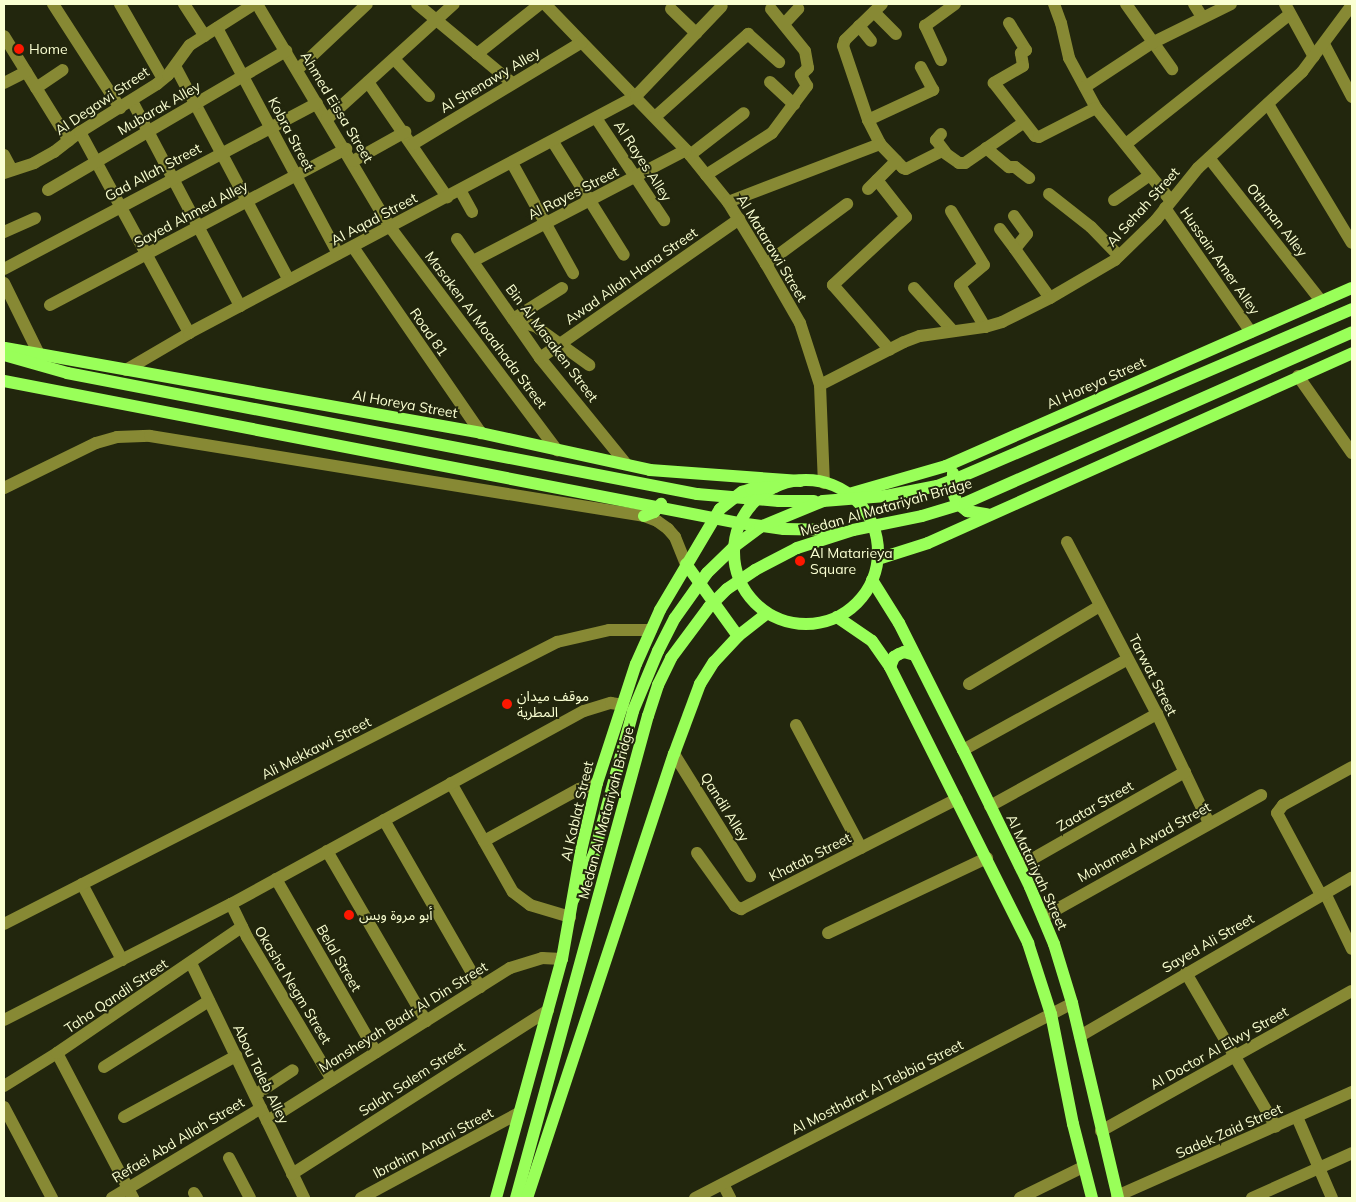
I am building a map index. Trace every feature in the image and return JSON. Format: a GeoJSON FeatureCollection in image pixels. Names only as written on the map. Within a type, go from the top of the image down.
{"type":"FeatureCollection","features":[{"type":"Feature","properties":{"kind":"main road","name":"Al Horeya Street"},"geometry":{"type":"LineString","coordinates":[[848,494],[946,466],[1352,288]]}},
{"type":"Feature","properties":{"kind":"main road","name":"Medan Al Matariyah Bridge"},"geometry":{"type":"LineString","coordinates":[[573,900],[594,854],[628,708],[675,618],[707,572],[735,546],[760,527],[823,501],[863,499],[937,486],[1352,308]]}},
{"type":"Feature","properties":{"kind":"main road","name":"Medan Al Matariyah Bridge"},"geometry":{"type":"LineString","coordinates":[[516,1198],[658,685],[671,658],[688,632],[727,589],[790,551],[853,530],[922,516],[965,503],[1352,332]]}},
{"type":"Feature","properties":{"kind":"main road","name":"Al Horeya Street"},"geometry":{"type":"LineString","coordinates":[[4,348],[481,433],[650,470],[801,480]]}},
{"type":"Feature","properties":{"kind":"main road"},"geometry":{"type":"LineString","coordinates":[[878,559],[928,543],[988,514],[1352,352]]}},
{"type":"Feature","properties":{"kind":"main road"},"geometry":{"type":"LineString","coordinates":[[4,355],[74,375],[697,494],[780,501],[823,501]]}},
{"type":"Feature","properties":{"kind":"main road"},"geometry":{"type":"LineString","coordinates":[[4,381],[762,526],[807,530],[853,530]]}},
{"type":"Feature","properties":{"kind":"main road"},"geometry":{"type":"LineString","coordinates":[[965,458],[952,475],[954,497],[967,511],[988,514]]}},
{"type":"Feature","properties":{"kind":"main road"},"geometry":{"type":"LineString","coordinates":[[644,516],[658,508],[664,497],[660,478],[650,470]]}},
{"type":"Feature","properties":{"kind":"main road"},"geometry":{"type":"LineString","coordinates":[[801,480],[824,483],[848,494],[870,518],[877,538],[878,559],[872,580],[858,602],[837,617],[820,623],[802,624],[784,621],[767,613],[749,597],[743,588],[735,566],[734,548],[737,531],[748,510],[765,493],[775,487],[801,480]]}},
{"type":"Feature","properties":{"kind":"main road","name":"Al Kablat Street"},"geometry":{"type":"LineString","coordinates":[[496,1198],[562,960],[582,851],[597,783],[628,708],[651,630],[686,564],[714,517],[726,503],[751,489],[775,487]]}},
{"type":"Feature","properties":{"kind":"main road"},"geometry":{"type":"LineString","coordinates":[[686,564],[738,636]]}},
{"type":"Feature","properties":{"kind":"main road","name":"Al Matariyah Street"},"geometry":{"type":"LineString","coordinates":[[872,580],[899,623],[1020,866],[1042,917],[1072,1003],[1117,1197]]}},
{"type":"Feature","properties":{"kind":"main road"},"geometry":{"type":"LineString","coordinates":[[527,1198],[674,754],[700,684],[714,662],[738,636],[767,613]]}},
{"type":"Feature","properties":{"kind":"main road"},"geometry":{"type":"LineString","coordinates":[[837,617],[872,641],[890,667],[958,799],[1028,943],[1051,1014],[1083,1167],[1092,1198]]}},
{"type":"Feature","properties":{"kind":"main road"},"geometry":{"type":"LineString","coordinates":[[890,667],[894,657],[899,654],[904,652],[914,655]]}},
{"type":"Feature","properties":{"kind":"street"},"geometry":{"type":"LineString","coordinates":[[120,4],[163,79]]}},
{"type":"Feature","properties":{"kind":"street"},"geometry":{"type":"LineString","coordinates":[[184,4],[205,36]]}},
{"type":"Feature","properties":{"kind":"street","name":"Al Degawi Street"},"geometry":{"type":"LineString","coordinates":[[8,171],[34,163],[80,132],[132,101],[163,79],[190,45],[256,4]]}},
{"type":"Feature","properties":{"kind":"street","name":"Ahmed Eissa Street"},"geometry":{"type":"LineString","coordinates":[[256,4],[346,149],[390,226]]}},
{"type":"Feature","properties":{"kind":"street"},"geometry":{"type":"LineString","coordinates":[[298,70],[367,4]]}},
{"type":"Feature","properties":{"kind":"street"},"geometry":{"type":"LineString","coordinates":[[417,4],[512,83]]}},
{"type":"Feature","properties":{"kind":"street"},"geometry":{"type":"LineString","coordinates":[[327,119],[454,4]]}},
{"type":"Feature","properties":{"kind":"street"},"geometry":{"type":"LineString","coordinates":[[477,54],[540,4]]}},
{"type":"Feature","properties":{"kind":"street","name":"Al Matarawi Street"},"geometry":{"type":"LineString","coordinates":[[545,4],[636,96],[706,174],[728,202],[766,264],[800,323],[820,385],[824,483]]}},
{"type":"Feature","properties":{"kind":"street"},"geometry":{"type":"LineString","coordinates":[[941,60],[925,26],[955,4]]}},
{"type":"Feature","properties":{"kind":"street","name":"Hussain Amer Alley"},"geometry":{"type":"LineString","coordinates":[[1054,4],[1070,58],[1096,108],[1150,175],[1251,332]]}},
{"type":"Feature","properties":{"kind":"street"},"geometry":{"type":"LineString","coordinates":[[1126,4],[1172,69]]}},
{"type":"Feature","properties":{"kind":"street"},"geometry":{"type":"LineString","coordinates":[[1194,4],[1202,18]]}},
{"type":"Feature","properties":{"kind":"street"},"geometry":{"type":"LineString","coordinates":[[1085,87],[1152,43],[1231,4]]}},
{"type":"Feature","properties":{"kind":"street"},"geometry":{"type":"LineString","coordinates":[[57,5],[120,108]]}},
{"type":"Feature","properties":{"kind":"street","name":"Al Sehah Street"},"geometry":{"type":"LineString","coordinates":[[820,385],[920,336],[985,327],[1002,322],[1094,274],[1119,256],[1209,158],[1268,104],[1314,57],[1352,5]]}},
{"type":"Feature","properties":{"kind":"street","name":"Al Aqad Street"},"geometry":{"type":"LineString","coordinates":[[126,370],[189,333],[553,142],[636,96],[722,6]]}},
{"type":"Feature","properties":{"kind":"street"},"geometry":{"type":"LineString","coordinates":[[896,34],[878,8],[845,40],[843,46],[868,120],[880,144],[906,169],[940,152],[944,152]]}},
{"type":"Feature","properties":{"kind":"street"},"geometry":{"type":"LineString","coordinates":[[671,9],[696,33]]}},
{"type":"Feature","properties":{"kind":"street"},"geometry":{"type":"LineString","coordinates":[[706,174],[772,133],[807,86],[801,75],[808,66],[805,51],[771,9]]}},
{"type":"Feature","properties":{"kind":"street"},"geometry":{"type":"LineString","coordinates":[[784,24],[798,9]]}},
{"type":"Feature","properties":{"kind":"street"},"geometry":{"type":"LineString","coordinates":[[1126,144],[1288,9],[1314,57]]}},
{"type":"Feature","properties":{"kind":"street"},"geometry":{"type":"LineString","coordinates":[[1009,23],[1026,50],[1021,53],[1023,66],[994,83],[1034,136],[1039,137],[1096,108]]}},
{"type":"Feature","properties":{"kind":"street"},"geometry":{"type":"LineString","coordinates":[[859,26],[872,41]]}},
{"type":"Feature","properties":{"kind":"street","name":"Kobra Street"},"geometry":{"type":"LineString","coordinates":[[218,28],[338,254]]}},
{"type":"Feature","properties":{"kind":"street"},"geometry":{"type":"LineString","coordinates":[[655,117],[748,34],[779,62]]}},
{"type":"Feature","properties":{"kind":"street"},"geometry":{"type":"LineString","coordinates":[[4,36],[69,141]]}},
{"type":"Feature","properties":{"kind":"street","name":"Al Shenawy Alley"},"geometry":{"type":"LineString","coordinates":[[413,144],[582,42]]}},
{"type":"Feature","properties":{"kind":"street"},"geometry":{"type":"LineString","coordinates":[[1324,44],[1352,97]]}},
{"type":"Feature","properties":{"kind":"street","name":"Mubarak Alley"},"geometry":{"type":"LineString","coordinates":[[48,190],[286,51]]}},
{"type":"Feature","properties":{"kind":"street"},"geometry":{"type":"LineString","coordinates":[[394,59],[429,96]]}},
{"type":"Feature","properties":{"kind":"street"},"geometry":{"type":"LineString","coordinates":[[175,66],[289,280]]}},
{"type":"Feature","properties":{"kind":"street"},"geometry":{"type":"LineString","coordinates":[[868,120],[933,90],[921,67]]}},
{"type":"Feature","properties":{"kind":"street"},"geometry":{"type":"LineString","coordinates":[[36,88],[63,70]]}},
{"type":"Feature","properties":{"kind":"street"},"geometry":{"type":"LineString","coordinates":[[4,83],[26,72]]}},
{"type":"Feature","properties":{"kind":"street"},"geometry":{"type":"LineString","coordinates":[[368,82],[405,132],[447,197]]}},
{"type":"Feature","properties":{"kind":"street"},"geometry":{"type":"LineString","coordinates":[[770,82],[794,104]]}},
{"type":"Feature","properties":{"kind":"street"},"geometry":{"type":"LineString","coordinates":[[132,101],[240,306]]}},
{"type":"Feature","properties":{"kind":"street","name":"Gad Allah Street"},"geometry":{"type":"LineString","coordinates":[[4,269],[317,103]]}},
{"type":"Feature","properties":{"kind":"street"},"geometry":{"type":"LineString","coordinates":[[1268,104],[1352,243]]}},
{"type":"Feature","properties":{"kind":"street","name":"Al Rayes Street"},"geometry":{"type":"LineString","coordinates":[[473,261],[635,177],[688,153],[744,113]]}},
{"type":"Feature","properties":{"kind":"street","name":"Al Rayes Alley"},"geometry":{"type":"LineString","coordinates":[[596,118],[664,220]]}},
{"type":"Feature","properties":{"kind":"street"},"geometry":{"type":"LineString","coordinates":[[941,134],[936,140],[944,152],[962,164],[1023,123]]}},
{"type":"Feature","properties":{"kind":"street"},"geometry":{"type":"LineString","coordinates":[[80,132],[189,333]]}},
{"type":"Feature","properties":{"kind":"street"},"geometry":{"type":"LineString","coordinates":[[353,161],[405,132]]}},
{"type":"Feature","properties":{"kind":"street"},"geometry":{"type":"LineString","coordinates":[[553,142],[624,255]]}},
{"type":"Feature","properties":{"kind":"street"},"geometry":{"type":"LineString","coordinates":[[728,202],[880,144]]}},
{"type":"Feature","properties":{"kind":"street"},"geometry":{"type":"LineString","coordinates":[[986,148],[1008,167],[1015,167],[1029,178]]}},
{"type":"Feature","properties":{"kind":"street","name":"Sayed Ahmed Alley"},"geometry":{"type":"LineString","coordinates":[[50,305],[346,149]]}},
{"type":"Feature","properties":{"kind":"street"},"geometry":{"type":"LineString","coordinates":[[4,155],[8,171]]}},
{"type":"Feature","properties":{"kind":"street","name":"Othman Alley"},"geometry":{"type":"LineString","coordinates":[[1209,158],[1321,301]]}},
{"type":"Feature","properties":{"kind":"street"},"geometry":{"type":"LineString","coordinates":[[890,350],[833,285],[906,217],[873,185],[896,161]]}},
{"type":"Feature","properties":{"kind":"street"},"geometry":{"type":"LineString","coordinates":[[512,163],[573,273]]}},
{"type":"Feature","properties":{"kind":"street"},"geometry":{"type":"LineString","coordinates":[[1114,200],[1150,175]]}},
{"type":"Feature","properties":{"kind":"street"},"geometry":{"type":"LineString","coordinates":[[460,190],[472,212]]}},
{"type":"Feature","properties":{"kind":"street"},"geometry":{"type":"LineString","coordinates":[[1049,194],[1091,227],[1119,256]]}},
{"type":"Feature","properties":{"kind":"street"},"geometry":{"type":"LineString","coordinates":[[766,264],[848,204]]}},
{"type":"Feature","properties":{"kind":"street"},"geometry":{"type":"LineString","coordinates":[[951,211],[984,265],[960,285],[985,327]]}},
{"type":"Feature","properties":{"kind":"street"},"geometry":{"type":"LineString","coordinates":[[1014,216],[1027,234],[1016,250]]}},
{"type":"Feature","properties":{"kind":"street"},"geometry":{"type":"LineString","coordinates":[[4,232],[35,218]]}},
{"type":"Feature","properties":{"kind":"street","name":"Awad Allah Hana Street"},"geometry":{"type":"LineString","coordinates":[[540,358],[739,219]]}},
{"type":"Feature","properties":{"kind":"street","name":"Masaken Al Moaahada Street"},"geometry":{"type":"LineString","coordinates":[[390,226],[557,450]]}},
{"type":"Feature","properties":{"kind":"street"},"geometry":{"type":"LineString","coordinates":[[1000,229],[1050,298]]}},
{"type":"Feature","properties":{"kind":"street","name":"Bin Al Masaken Street"},"geometry":{"type":"LineString","coordinates":[[457,238],[540,358],[626,464]]}},
{"type":"Feature","properties":{"kind":"street","name":"Road 81"},"geometry":{"type":"LineString","coordinates":[[353,247],[481,433]]}},
{"type":"Feature","properties":{"kind":"street"},"geometry":{"type":"LineString","coordinates":[[4,283],[39,354]]}},
{"type":"Feature","properties":{"kind":"street"},"geometry":{"type":"LineString","coordinates":[[514,320],[562,288]]}},
{"type":"Feature","properties":{"kind":"street"},"geometry":{"type":"LineString","coordinates":[[914,288],[953,331]]}},
{"type":"Feature","properties":{"kind":"street"},"geometry":{"type":"LineString","coordinates":[[514,320],[535,326],[589,365]]}},
{"type":"Feature","properties":{"kind":"street"},"geometry":{"type":"LineString","coordinates":[[1298,376],[1352,453]]}},
{"type":"Feature","properties":{"kind":"street"},"geometry":{"type":"LineString","coordinates":[[4,488],[96,443],[116,437],[150,436],[644,516],[657,520],[668,529],[675,537],[686,564]]}},
{"type":"Feature","properties":{"kind":"street","name":"Tarwat Street"},"geometry":{"type":"LineString","coordinates":[[1066,542],[1157,714],[1209,823]]}},
{"type":"Feature","properties":{"kind":"street"},"geometry":{"type":"LineString","coordinates":[[970,684],[1100,606]]}},
{"type":"Feature","properties":{"kind":"street","name":"Ali Mekkawi Street"},"geometry":{"type":"LineString","coordinates":[[4,924],[557,642],[609,630],[651,630]]}},
{"type":"Feature","properties":{"kind":"street"},"geometry":{"type":"LineString","coordinates":[[963,750],[1128,659]]}},
{"type":"Feature","properties":{"kind":"street"},"geometry":{"type":"LineString","coordinates":[[4,1020],[231,904],[584,711],[610,703],[628,708]]}},
{"type":"Feature","properties":{"kind":"street"},"geometry":{"type":"LineString","coordinates":[[990,806],[1157,714]]}},
{"type":"Feature","properties":{"kind":"street"},"geometry":{"type":"LineString","coordinates":[[796,725],[862,848]]}},
{"type":"Feature","properties":{"kind":"street","name":"Qandil Alley"},"geometry":{"type":"LineString","coordinates":[[674,754],[750,876]]}},
{"type":"Feature","properties":{"kind":"street"},"geometry":{"type":"LineString","coordinates":[[1352,767],[1283,806],[1277,813],[1352,950]]}},
{"type":"Feature","properties":{"kind":"street","name":"Zaatar Street"},"geometry":{"type":"LineString","coordinates":[[1020,866],[1185,772]]}},
{"type":"Feature","properties":{"kind":"street"},"geometry":{"type":"LineString","coordinates":[[484,841],[579,788],[597,783]]}},
{"type":"Feature","properties":{"kind":"street"},"geometry":{"type":"LineString","coordinates":[[451,784],[513,892],[522,901],[538,909],[570,917]]}},
{"type":"Feature","properties":{"kind":"street","name":"Mohamed Awad Street"},"geometry":{"type":"LineString","coordinates":[[1042,917],[1261,795]]}},
{"type":"Feature","properties":{"kind":"street","name":"Khatab Street"},"geometry":{"type":"LineString","coordinates":[[697,853],[735,906],[741,909],[958,799]]}},
{"type":"Feature","properties":{"kind":"street"},"geometry":{"type":"LineString","coordinates":[[384,820],[480,987]]}},
{"type":"Feature","properties":{"kind":"street"},"geometry":{"type":"LineString","coordinates":[[327,851],[426,1021]]}},
{"type":"Feature","properties":{"kind":"street"},"geometry":{"type":"LineString","coordinates":[[828,933],[987,858]]}},
{"type":"Feature","properties":{"kind":"street","name":"Sayed Ali Street"},"geometry":{"type":"LineString","coordinates":[[1080,1036],[1352,878]]}},
{"type":"Feature","properties":{"kind":"street","name":"Belal Street"},"geometry":{"type":"LineString","coordinates":[[276,879],[376,1052]]}},
{"type":"Feature","properties":{"kind":"street"},"geometry":{"type":"LineString","coordinates":[[82,884],[122,960]]}},
{"type":"Feature","properties":{"kind":"street","name":"Okasha Negm Street"},"geometry":{"type":"LineString","coordinates":[[231,904],[242,927],[332,1080]]}},
{"type":"Feature","properties":{"kind":"street","name":"Taha Qandil Street"},"geometry":{"type":"LineString","coordinates":[[4,1086],[57,1053],[242,927]]}},
{"type":"Feature","properties":{"kind":"street","name":"Mansheyah Badr Al Din Street"},"geometry":{"type":"LineString","coordinates":[[267,1121],[510,968],[528,960],[542,958],[562,960]]}},
{"type":"Feature","properties":{"kind":"street","name":"Abou Taleb Alley"},"geometry":{"type":"LineString","coordinates":[[191,963],[292,1174],[300,1197]]}},
{"type":"Feature","properties":{"kind":"street"},"geometry":{"type":"LineString","coordinates":[[1186,973],[1276,1126]]}},
{"type":"Feature","properties":{"kind":"street","name":"Al Doctor Al Elwy Street"},"geometry":{"type":"LineString","coordinates":[[1101,1131],[1352,991]]}},
{"type":"Feature","properties":{"kind":"street"},"geometry":{"type":"LineString","coordinates":[[104,1067],[209,1000]]}},
{"type":"Feature","properties":{"kind":"street","name":"Al Mosthdrat Al Tebbia Street"},"geometry":{"type":"LineString","coordinates":[[695,1198],[1072,1003]]}},
{"type":"Feature","properties":{"kind":"street","name":"Salah Salem Street"},"geometry":{"type":"LineString","coordinates":[[292,1174],[548,1010]]}},
{"type":"Feature","properties":{"kind":"street"},"geometry":{"type":"LineString","coordinates":[[57,1053],[130,1193]]}},
{"type":"Feature","properties":{"kind":"street"},"geometry":{"type":"LineString","coordinates":[[124,1117],[236,1056]]}},
{"type":"Feature","properties":{"kind":"street"},"geometry":{"type":"LineString","coordinates":[[254,1095],[293,1070]]}},
{"type":"Feature","properties":{"kind":"street","name":"Sadek Zaid Street"},"geometry":{"type":"LineString","coordinates":[[1117,1197],[1352,1092]]}},
{"type":"Feature","properties":{"kind":"street"},"geometry":{"type":"LineString","coordinates":[[4,1107],[52,1198]]}},
{"type":"Feature","properties":{"kind":"street","name":"Refaei Abd Allah Street"},"geometry":{"type":"LineString","coordinates":[[112,1198],[130,1193],[260,1108]]}},
{"type":"Feature","properties":{"kind":"street","name":"Ibrahim Anani Street"},"geometry":{"type":"LineString","coordinates":[[361,1198],[519,1113]]}},
{"type":"Feature","properties":{"kind":"street"},"geometry":{"type":"LineString","coordinates":[[1297,1117],[1332,1198]]}},
{"type":"Feature","properties":{"kind":"street"},"geometry":{"type":"LineString","coordinates":[[1252,1198],[1352,1153]]}},
{"type":"Feature","properties":{"kind":"street"},"geometry":{"type":"LineString","coordinates":[[229,1158],[250,1198]]}},
{"type":"Feature","properties":{"kind":"street"},"geometry":{"type":"LineString","coordinates":[[1020,1198],[1083,1167]]}},
{"type":"Feature","properties":{"kind":"street"},"geometry":{"type":"LineString","coordinates":[[722,1184],[730,1198]]}},
{"type":"Feature","properties":{"kind":"place","name":"Home"},"geometry":{"type":"Point","coordinates":[19,49]}},
{"type":"Feature","properties":{"kind":"place","name":"Al Matarieya Square"},"geometry":{"type":"Point","coordinates":[800,561]}},
{"type":"Feature","properties":{"kind":"place","name":"موقف ميدان المطرية"},"geometry":{"type":"Point","coordinates":[507,704]}},
{"type":"Feature","properties":{"kind":"place","name":"أبو مروة وبس"},"geometry":{"type":"Point","coordinates":[349,915]}}]}
